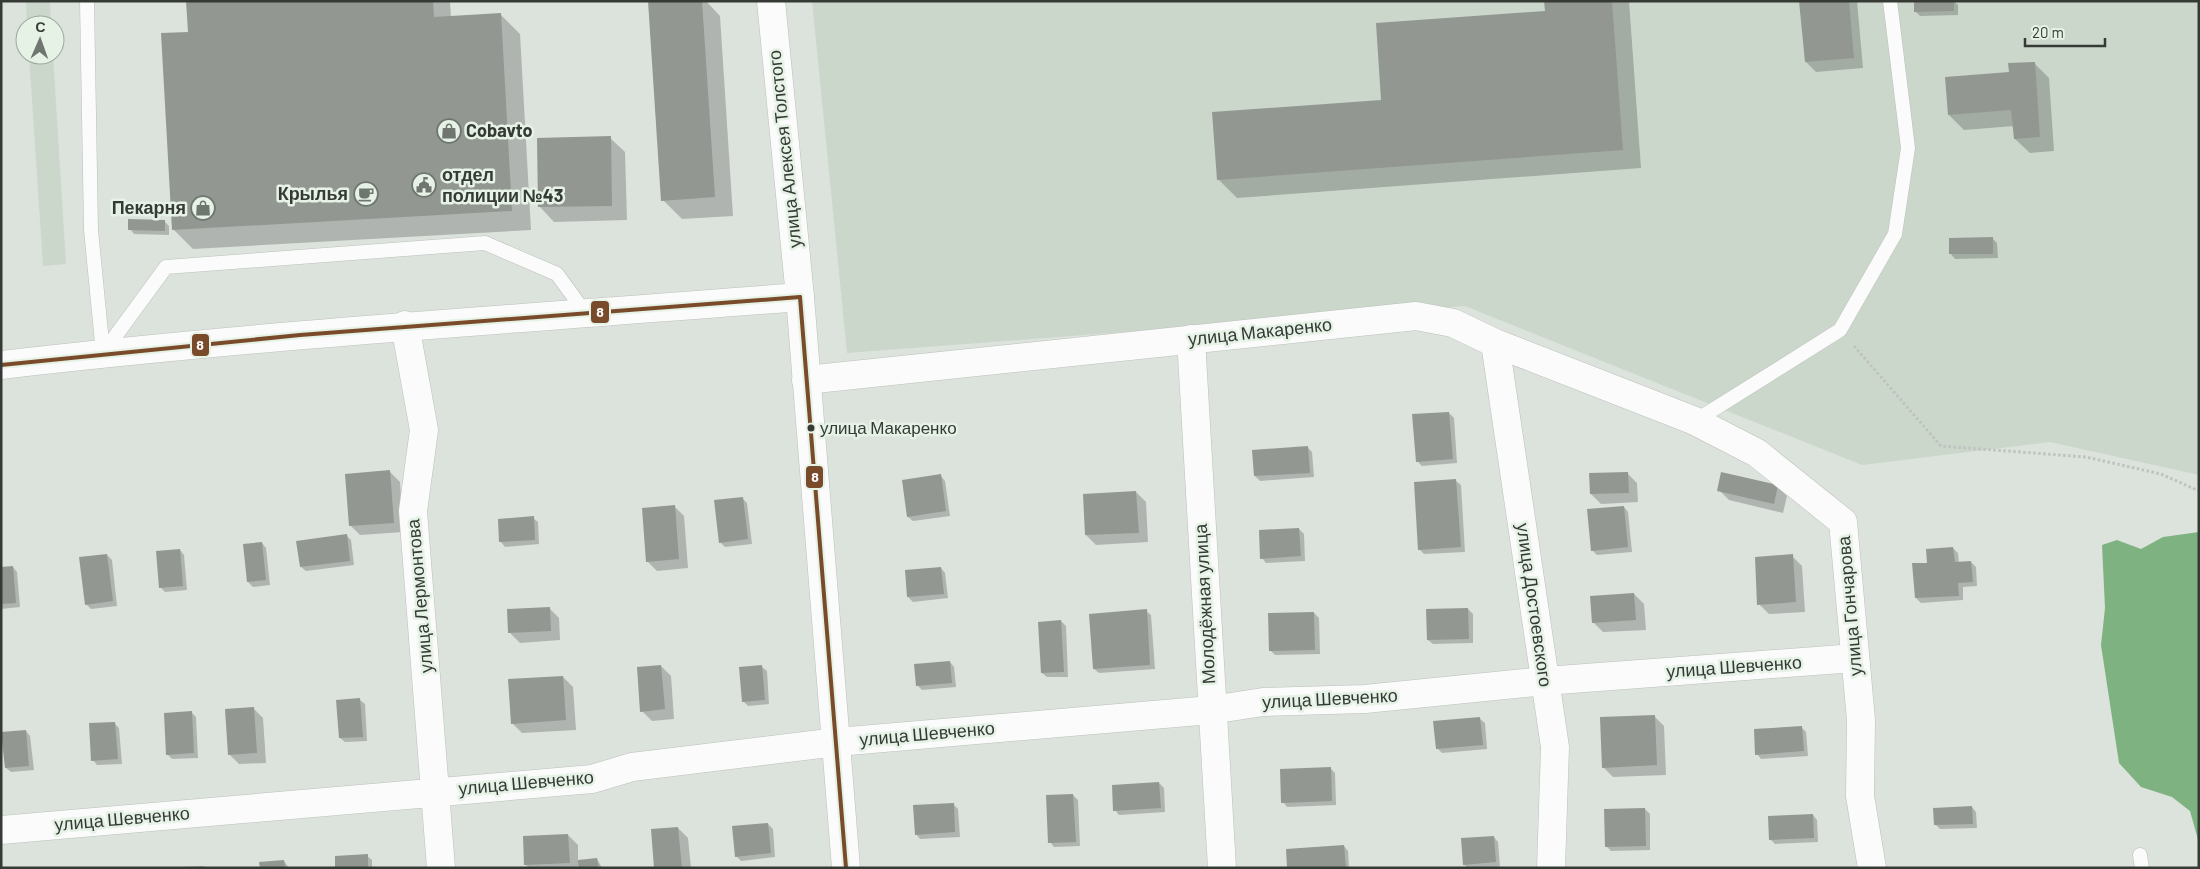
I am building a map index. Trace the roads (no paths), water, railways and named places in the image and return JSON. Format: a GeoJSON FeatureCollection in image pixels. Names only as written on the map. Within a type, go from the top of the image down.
{"type":"FeatureCollection","features":[{"type":"Feature","properties":{"kind":"street","name":"улица Алексея Толстого"},"geometry":{"type":"LineString","coordinates":[[771,1],[800,297],[837,742]]}},
{"type":"Feature","properties":{"kind":"street"},"geometry":{"type":"LineString","coordinates":[[1,365],[103,353],[405,325],[586,314],[800,297]]}},
{"type":"Feature","properties":{"kind":"street","name":"улица Макаренко"},"geometry":{"type":"LineString","coordinates":[[806,380],[1416,316],[1453,323],[1495,343],[1695,421]]}},
{"type":"Feature","properties":{"kind":"street","name":"улица Лермонтова"},"geometry":{"type":"LineString","coordinates":[[405,325],[424,430],[413,511],[441,868]]}},
{"type":"Feature","properties":{"kind":"street","name":"Молодёжная улица"},"geometry":{"type":"LineString","coordinates":[[1191,339],[1211,710],[1222,868]]}},
{"type":"Feature","properties":{"kind":"street","name":"улица Достоевского"},"geometry":{"type":"LineString","coordinates":[[1495,343],[1555,747],[1551,868]]}},
{"type":"Feature","properties":{"kind":"street","name":"улица Гончарова"},"geometry":{"type":"LineString","coordinates":[[1695,421],[1757,453],[1843,522],[1861,720],[1860,796],[1872,868]]}},
{"type":"Feature","properties":{"kind":"street","name":"улица Шевченко"},"geometry":{"type":"LineString","coordinates":[[1,830],[592,779],[632,767],[837,742],[1211,710],[1263,702],[1365,699],[1545,682],[1855,658]]}},
{"type":"Feature","properties":{"kind":"street"},"geometry":{"type":"LineString","coordinates":[[837,742],[846,868]]}},
{"type":"Feature","properties":{"kind":"lane"},"geometry":{"type":"LineString","coordinates":[[87,1],[92,230],[103,353]]}},
{"type":"Feature","properties":{"kind":"lane"},"geometry":{"type":"LineString","coordinates":[[1695,421],[1840,330],[1895,234],[1908,148],[1890,1]]}},
{"type":"Feature","properties":{"kind":"lane"},"geometry":{"type":"LineString","coordinates":[[103,353],[166,267],[176,266],[485,243],[557,274],[586,314]]}},
{"type":"Feature","properties":{"kind":"place","name":"Cobavto"},"geometry":{"type":"Point","coordinates":[449,131]}},
{"type":"Feature","properties":{"kind":"place","name":"отдел полиции №43"},"geometry":{"type":"Point","coordinates":[424,185]}},
{"type":"Feature","properties":{"kind":"place","name":"Крылья"},"geometry":{"type":"Point","coordinates":[366,194]}},
{"type":"Feature","properties":{"kind":"place","name":"Пекарня"},"geometry":{"type":"Point","coordinates":[203,208]}},
{"type":"Feature","properties":{"kind":"place","name":"улица Макаренко"},"geometry":{"type":"Point","coordinates":[811,428]}}]}
